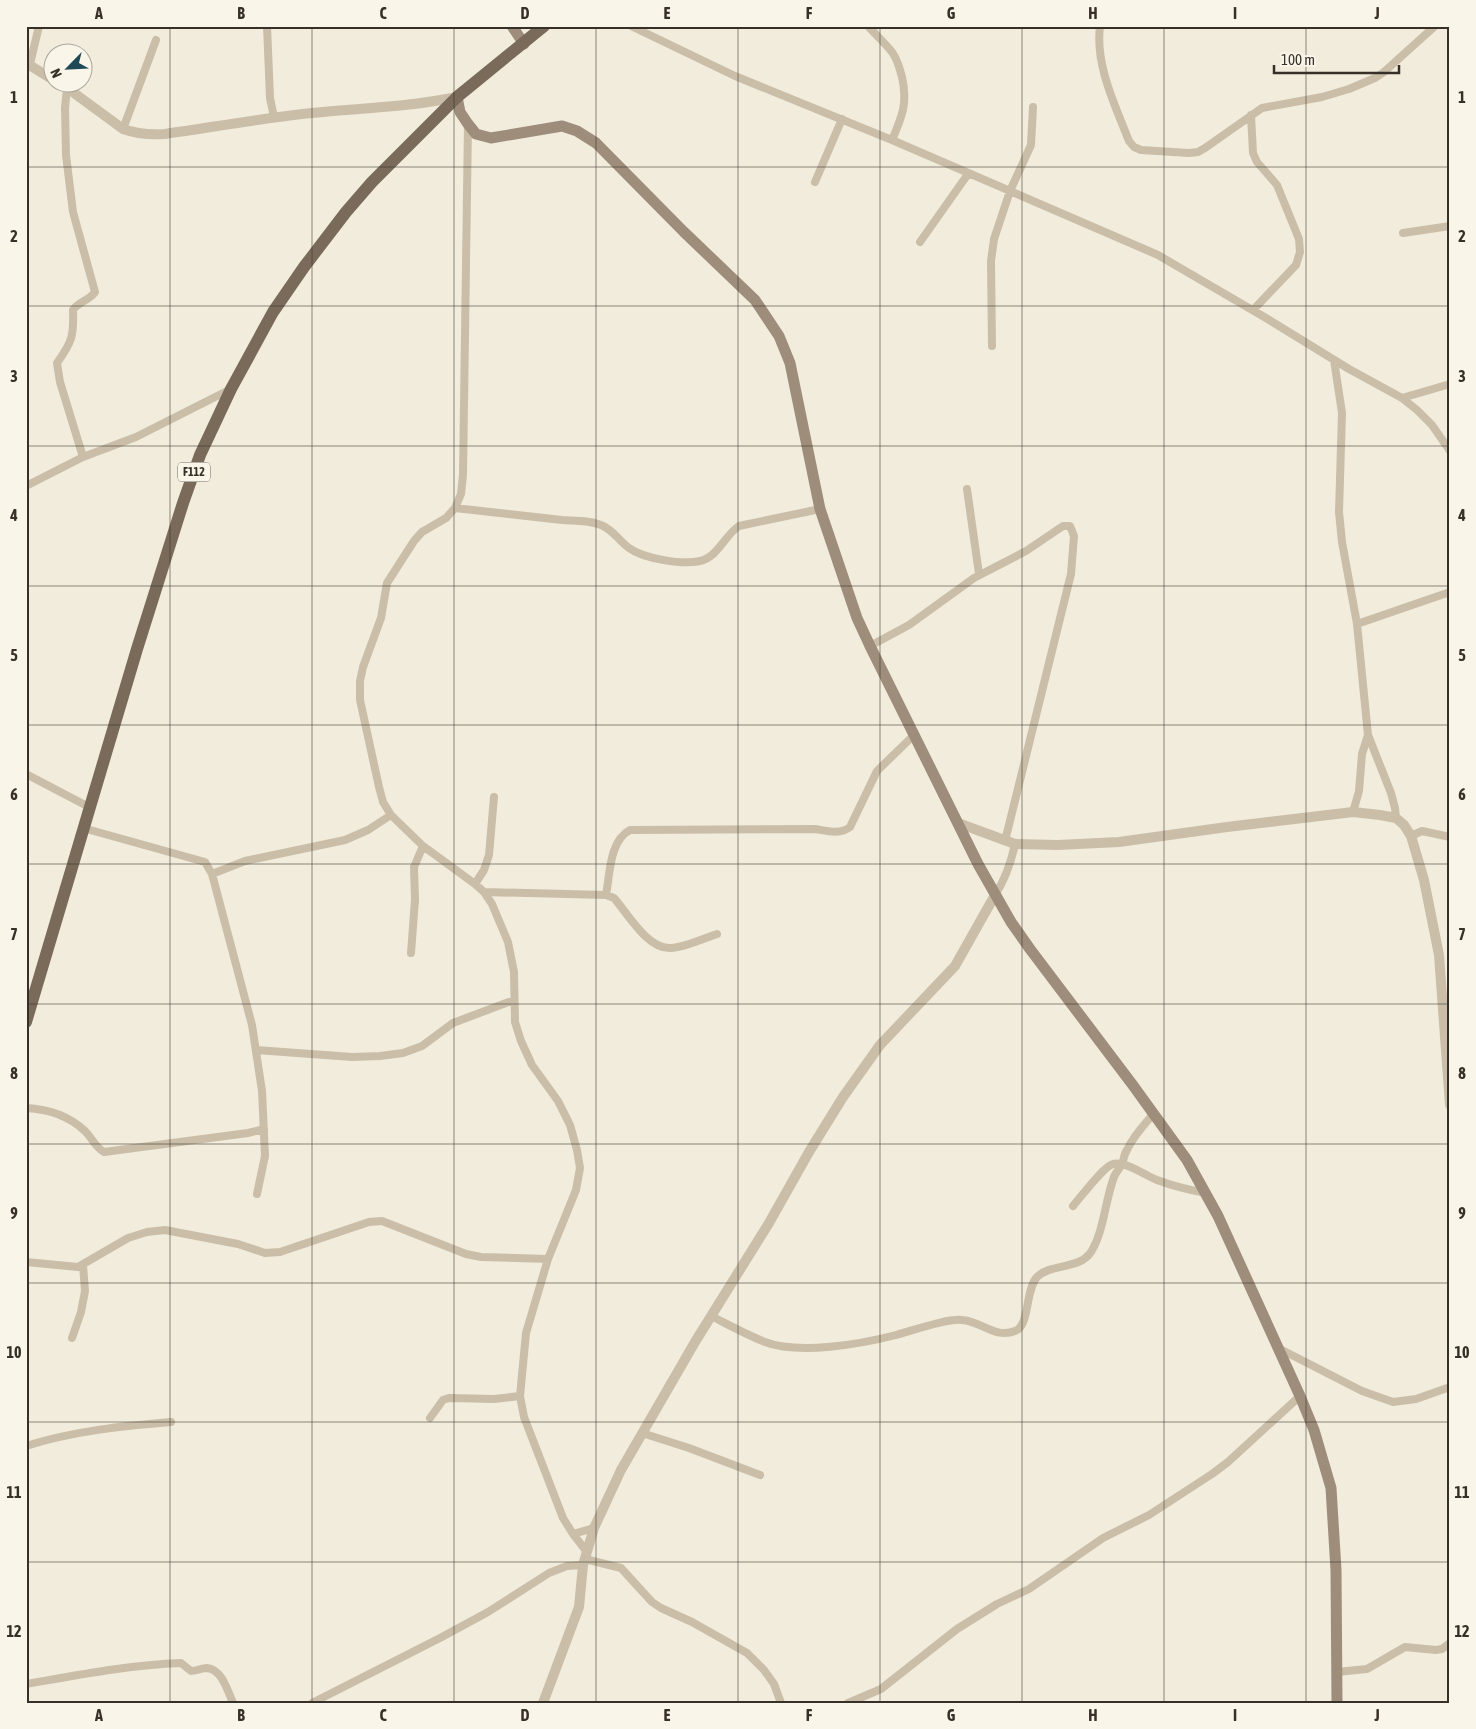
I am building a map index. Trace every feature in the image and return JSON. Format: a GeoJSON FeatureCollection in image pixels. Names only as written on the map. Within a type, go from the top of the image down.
{"type":"FeatureCollection","features":[{"type":"Feature","properties":{"kind":"main road"},"geometry":{"type":"LineString","coordinates":[[512,26],[524,44]]}},
{"type":"Feature","properties":{"kind":"main road","name":"F112"},"geometry":{"type":"LineString","coordinates":[[26,1022],[89,807],[182,503],[200,455],[231,389],[273,312],[316,251],[372,182],[457,97],[544,26]]}},
{"type":"Feature","properties":{"kind":"main road"},"geometry":{"type":"LineString","coordinates":[[457,97],[460,112],[476,134],[491,138],[562,126],[577,130],[596,144],[755,300],[779,336],[790,363],[820,509],[857,618],[870,646],[978,864],[996,895],[1030,949],[1154,1113],[1187,1160],[1206,1193],[1314,1430],[1331,1488],[1336,1570],[1337,1703]]}},
{"type":"Feature","properties":{"kind":"street"},"geometry":{"type":"LineString","coordinates":[[39,26],[28,64],[42,73]]}},
{"type":"Feature","properties":{"kind":"street"},"geometry":{"type":"LineString","coordinates":[[267,26],[270,98],[274,117]]}},
{"type":"Feature","properties":{"kind":"street"},"geometry":{"type":"LineString","coordinates":[[631,26],[735,76],[892,140],[1158,255],[1334,360],[1402,398],[1432,425],[1450,450]]}},
{"type":"Feature","properties":{"kind":"street"},"geometry":{"type":"LineString","coordinates":[[868,26],[893,53],[904,84],[906,101],[892,140]]}},
{"type":"Feature","properties":{"kind":"street"},"geometry":{"type":"LineString","coordinates":[[1100,26],[1099,47],[1104,72],[1129,141],[1134,147],[1150,151],[1189,154],[1205,148],[1262,108],[1322,97],[1349,89],[1375,78],[1435,26]]}},
{"type":"Feature","properties":{"kind":"street"},"geometry":{"type":"LineString","coordinates":[[123,128],[156,40]]}},
{"type":"Feature","properties":{"kind":"street"},"geometry":{"type":"LineString","coordinates":[[64,92],[66,155],[73,212],[95,292],[91,298],[80,302],[73,310],[73,335],[68,348],[57,364],[60,382],[83,457]]}},
{"type":"Feature","properties":{"kind":"street"},"geometry":{"type":"LineString","coordinates":[[73,92],[123,128],[134,133],[164,134],[274,117],[419,104],[457,97]]}},
{"type":"Feature","properties":{"kind":"street"},"geometry":{"type":"LineString","coordinates":[[992,346],[992,261],[994,239],[1010,191],[1030,145],[1033,107]]}},
{"type":"Feature","properties":{"kind":"street"},"geometry":{"type":"LineString","coordinates":[[1251,115],[1253,153],[1257,162],[1276,185],[1299,239],[1300,252],[1296,265],[1253,310]]}},
{"type":"Feature","properties":{"kind":"street"},"geometry":{"type":"LineString","coordinates":[[815,182],[842,119]]}},
{"type":"Feature","properties":{"kind":"street"},"geometry":{"type":"LineString","coordinates":[[468,124],[463,475],[461,494],[455,508],[446,518],[422,532],[414,540],[387,583],[381,618],[363,667],[360,681],[360,700],[383,802],[391,815],[423,846],[475,884],[484,892],[492,904],[508,942],[514,972],[515,1022],[521,1041],[532,1065],[558,1101],[570,1125],[577,1150],[580,1168],[576,1190],[548,1258],[526,1333],[520,1396],[527,1426],[563,1518],[585,1559]]}},
{"type":"Feature","properties":{"kind":"street"},"geometry":{"type":"LineString","coordinates":[[920,242],[968,174]]}},
{"type":"Feature","properties":{"kind":"street"},"geometry":{"type":"LineString","coordinates":[[1403,233],[1450,226]]}},
{"type":"Feature","properties":{"kind":"street"},"geometry":{"type":"LineString","coordinates":[[1334,360],[1342,413],[1339,512],[1342,542],[1357,624],[1368,735],[1391,793],[1396,818]]}},
{"type":"Feature","properties":{"kind":"street"},"geometry":{"type":"LineString","coordinates":[[1402,398],[1450,384]]}},
{"type":"Feature","properties":{"kind":"street"},"geometry":{"type":"LineString","coordinates":[[26,486],[83,457],[136,437],[231,389]]}},
{"type":"Feature","properties":{"kind":"street"},"geometry":{"type":"LineString","coordinates":[[967,489],[979,574]]}},
{"type":"Feature","properties":{"kind":"street"},"geometry":{"type":"LineString","coordinates":[[455,508],[602,525],[629,548],[637,552],[666,560],[694,562],[708,557],[717,550],[733,530],[739,526],[820,509]]}},
{"type":"Feature","properties":{"kind":"street"},"geometry":{"type":"LineString","coordinates":[[543,1703],[579,1607],[585,1559],[594,1528],[621,1470],[843,1097],[880,1045],[955,966],[1004,880],[1011,864],[1010,842],[1071,574],[1074,536],[1070,526],[1063,526],[1026,551],[979,574],[909,625],[870,646]]}},
{"type":"Feature","properties":{"kind":"street"},"geometry":{"type":"LineString","coordinates":[[1357,624],[1450,592]]}},
{"type":"Feature","properties":{"kind":"street"},"geometry":{"type":"LineString","coordinates":[[606,895],[614,850],[623,833],[630,830],[815,829],[837,832],[845,831],[850,827],[877,771],[914,735]]}},
{"type":"Feature","properties":{"kind":"street"},"geometry":{"type":"LineString","coordinates":[[1353,812],[1359,791],[1362,754],[1368,735]]}},
{"type":"Feature","properties":{"kind":"street"},"geometry":{"type":"LineString","coordinates":[[26,774],[89,807]]}},
{"type":"Feature","properties":{"kind":"street"},"geometry":{"type":"LineString","coordinates":[[475,884],[484,870],[489,855],[494,797]]}},
{"type":"Feature","properties":{"kind":"street"},"geometry":{"type":"LineString","coordinates":[[958,823],[1010,842],[1058,845],[1118,842],[1353,812],[1396,818],[1404,825],[1410,836],[1424,880],[1439,954],[1450,1105]]}},
{"type":"Feature","properties":{"kind":"street"},"geometry":{"type":"LineString","coordinates":[[212,874],[252,859],[315,848],[345,840],[368,830],[391,815]]}},
{"type":"Feature","properties":{"kind":"street"},"geometry":{"type":"LineString","coordinates":[[83,828],[205,862],[212,874],[252,1025],[262,1091],[265,1156],[257,1194]]}},
{"type":"Feature","properties":{"kind":"street"},"geometry":{"type":"LineString","coordinates":[[1410,836],[1422,831],[1450,837]]}},
{"type":"Feature","properties":{"kind":"street"},"geometry":{"type":"LineString","coordinates":[[410,953],[415,900],[414,867],[423,846]]}},
{"type":"Feature","properties":{"kind":"street"},"geometry":{"type":"LineString","coordinates":[[484,892],[606,895],[614,898],[645,936],[654,944],[672,948],[717,934]]}},
{"type":"Feature","properties":{"kind":"street"},"geometry":{"type":"LineString","coordinates":[[256,1050],[352,1057],[403,1053],[422,1046],[453,1023],[514,1000]]}},
{"type":"Feature","properties":{"kind":"street"},"geometry":{"type":"LineString","coordinates":[[26,1108],[54,1112],[84,1130],[99,1149],[104,1152],[248,1133],[264,1129]]}},
{"type":"Feature","properties":{"kind":"street"},"geometry":{"type":"LineString","coordinates":[[711,1316],[766,1342],[786,1347],[856,1344],[962,1320],[984,1326],[995,1333],[1008,1334],[1018,1330],[1024,1322],[1031,1286],[1037,1277],[1044,1272],[1082,1261],[1089,1255],[1095,1244],[1114,1176],[1136,1135],[1154,1113]]}},
{"type":"Feature","properties":{"kind":"street"},"geometry":{"type":"LineString","coordinates":[[1073,1206],[1105,1169],[1112,1164],[1122,1164],[1187,1190],[1206,1193]]}},
{"type":"Feature","properties":{"kind":"street"},"geometry":{"type":"LineString","coordinates":[[26,1262],[78,1267],[128,1238],[147,1232],[165,1230],[238,1244],[265,1253],[280,1252],[369,1222],[382,1221],[466,1254],[481,1257],[548,1258]]}},
{"type":"Feature","properties":{"kind":"street"},"geometry":{"type":"LineString","coordinates":[[72,1338],[81,1312],[85,1291],[83,1265]]}},
{"type":"Feature","properties":{"kind":"street"},"geometry":{"type":"LineString","coordinates":[[1278,1348],[1362,1391],[1393,1402],[1416,1399],[1450,1388]]}},
{"type":"Feature","properties":{"kind":"street"},"geometry":{"type":"LineString","coordinates":[[430,1418],[443,1400],[450,1398],[494,1399],[520,1396]]}},
{"type":"Feature","properties":{"kind":"street"},"geometry":{"type":"LineString","coordinates":[[848,1703],[881,1690],[957,1629],[997,1604],[1029,1589],[1103,1538],[1149,1515],[1212,1474],[1228,1462],[1300,1396]]}},
{"type":"Feature","properties":{"kind":"street"},"geometry":{"type":"LineString","coordinates":[[26,1446],[73,1434],[171,1422]]}},
{"type":"Feature","properties":{"kind":"street"},"geometry":{"type":"LineString","coordinates":[[642,1433],[689,1448],[760,1475]]}},
{"type":"Feature","properties":{"kind":"street"},"geometry":{"type":"LineString","coordinates":[[573,1534],[594,1528]]}},
{"type":"Feature","properties":{"kind":"street"},"geometry":{"type":"LineString","coordinates":[[312,1703],[488,1612],[548,1574],[585,1559],[621,1568],[652,1602],[747,1653],[764,1670],[774,1684],[781,1703]]}},
{"type":"Feature","properties":{"kind":"street"},"geometry":{"type":"LineString","coordinates":[[1337,1672],[1367,1670],[1405,1647],[1436,1650],[1450,1644]]}},
{"type":"Feature","properties":{"kind":"street"},"geometry":{"type":"LineString","coordinates":[[26,1684],[96,1671],[182,1663],[190,1671],[206,1668],[214,1670],[221,1678],[233,1703]]}}]}
